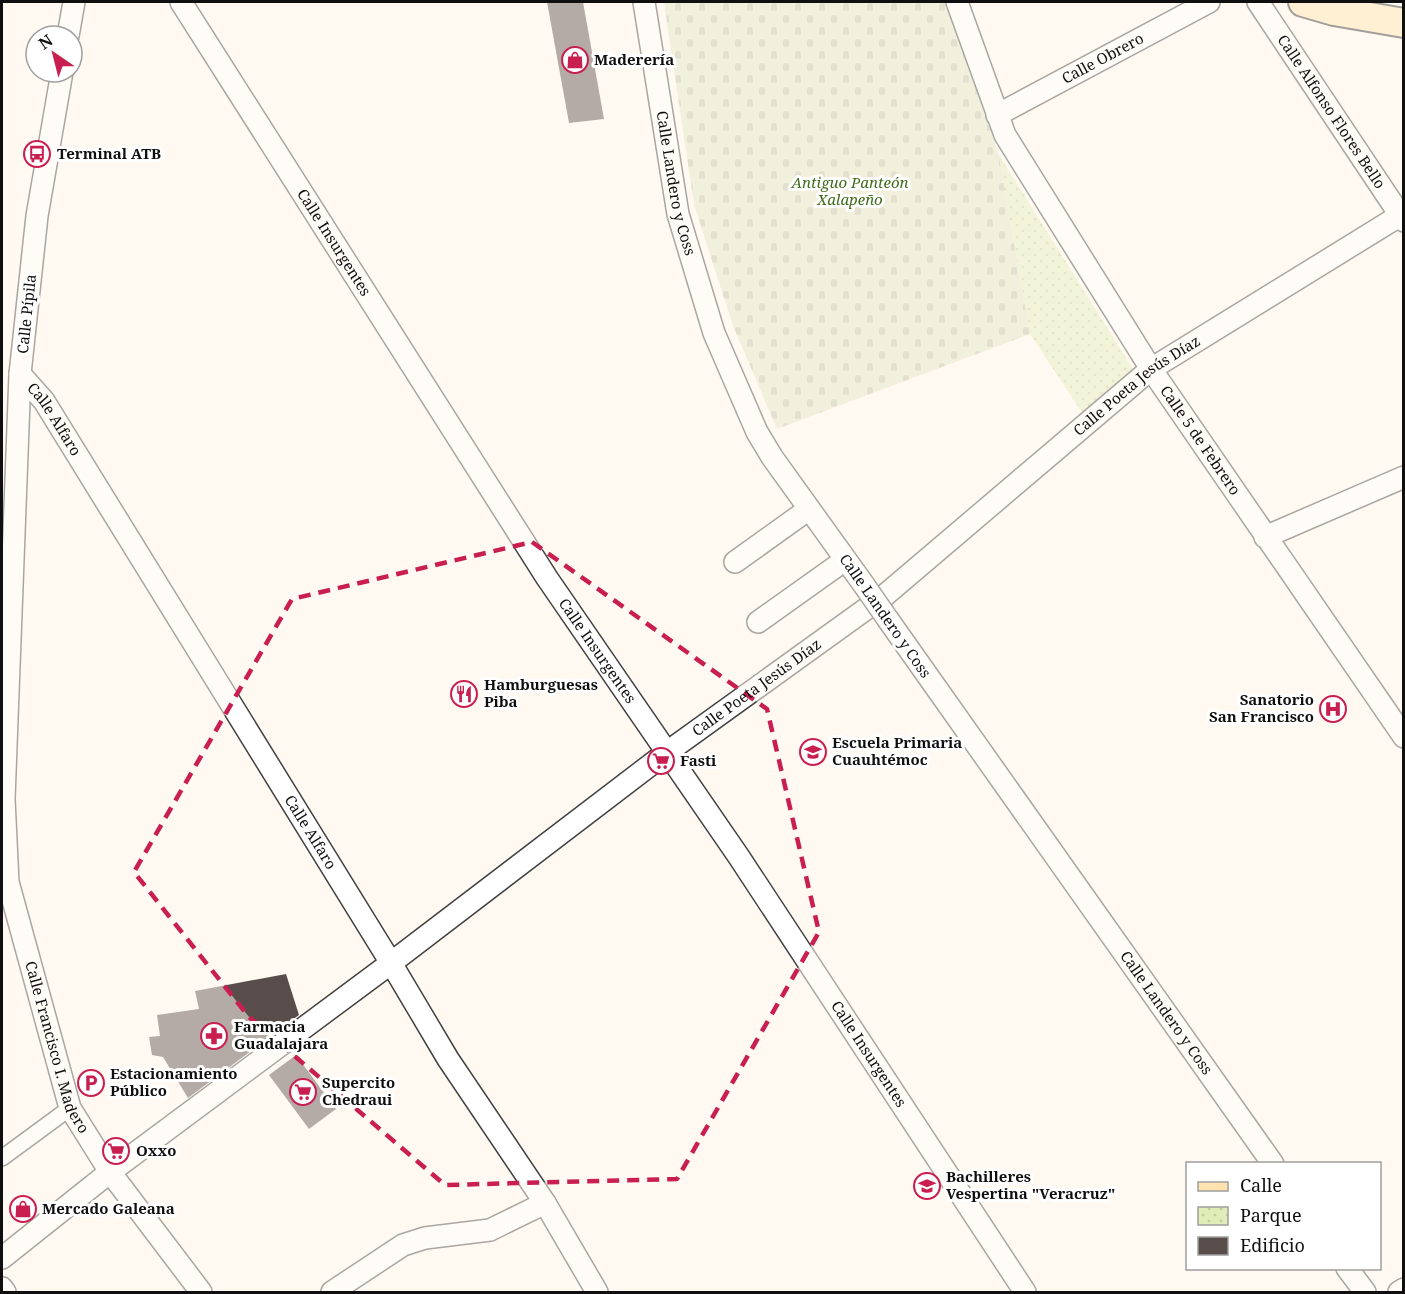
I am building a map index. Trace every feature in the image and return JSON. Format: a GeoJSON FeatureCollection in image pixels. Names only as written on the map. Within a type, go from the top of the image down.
{"type":"FeatureCollection","features":[{"type":"Feature","properties":{"kind":"main road"},"geometry":{"type":"LineString","coordinates":[[1303,2],[1334,11],[1404,24]]}},
{"type":"Feature","properties":{"kind":"street"},"geometry":{"type":"LineString","coordinates":[[70,24],[74,2]]}},
{"type":"Feature","properties":{"kind":"street","name":"Calle Insurgentes"},"geometry":{"type":"LineString","coordinates":[[181,2],[547,578],[739,857],[1025,1293]]}},
{"type":"Feature","properties":{"kind":"street","name":"Calle Landero y Coss"},"geometry":{"type":"LineString","coordinates":[[644,2],[678,214],[714,333],[757,432],[772,457],[1272,1162]]}},
{"type":"Feature","properties":{"kind":"street","name":"Calle 5 de Febrero"},"geometry":{"type":"LineString","coordinates":[[957,2],[1005,135],[1151,369],[1404,737]]}},
{"type":"Feature","properties":{"kind":"street","name":"Calle Obrero"},"geometry":{"type":"LineString","coordinates":[[997,114],[1209,2]]}},
{"type":"Feature","properties":{"kind":"street","name":"Calle Alfonso Flores Bello"},"geometry":{"type":"LineString","coordinates":[[1258,2],[1402,217]]}},
{"type":"Feature","properties":{"kind":"street","name":"Calle Pípila"},"geometry":{"type":"LineString","coordinates":[[5,879],[4,799],[20,374],[37,216],[60,84]]}},
{"type":"Feature","properties":{"kind":"street","name":"Calle Poeta Jesús Díaz"},"geometry":{"type":"LineString","coordinates":[[2,1258],[110,1172],[391,963],[666,753],[884,596],[1151,369],[1402,217]]}},
{"type":"Feature","properties":{"kind":"street","name":"Calle Alfaro"},"geometry":{"type":"LineString","coordinates":[[20,374],[44,401],[448,1059],[544,1203],[597,1293]]}},
{"type":"Feature","properties":{"kind":"street"},"geometry":{"type":"LineString","coordinates":[[1265,537],[1404,477]]}},
{"type":"Feature","properties":{"kind":"street"},"geometry":{"type":"LineString","coordinates":[[735,562],[809,509]]}},
{"type":"Feature","properties":{"kind":"street"},"geometry":{"type":"LineString","coordinates":[[758,622],[845,560]]}},
{"type":"Feature","properties":{"kind":"street","name":"Calle Francisco I. Madero"},"geometry":{"type":"LineString","coordinates":[[5,879],[70,1108],[110,1172],[201,1293]]}},
{"type":"Feature","properties":{"kind":"street"},"geometry":{"type":"LineString","coordinates":[[2,1158],[70,1108]]}},
{"type":"Feature","properties":{"kind":"street"},"geometry":{"type":"LineString","coordinates":[[332,1293],[404,1245],[426,1238],[490,1230],[544,1203]]}},
{"type":"Feature","properties":{"kind":"street"},"geometry":{"type":"LineString","coordinates":[[1348,1270],[1365,1293]]}},
{"type":"Feature","properties":{"kind":"street"},"geometry":{"type":"LineString","coordinates":[[2,1288],[5,1293]]}},
{"type":"Feature","properties":{"kind":"street"},"geometry":{"type":"LineString","coordinates":[[1399,1293],[1404,1289]]}},
{"type":"Feature","properties":{"kind":"highlighted area"},"geometry":{"type":"Polygon","coordinates":[[[532,542],[767,709],[819,932],[677,1179],[445,1185],[249,1017],[134,872],[292,599],[532,542]]]}},
{"type":"Feature","properties":{"kind":"green space","name":"Antiguo Panteón Xalapeño"},"geometry":{"type":"Polygon","coordinates":[[[664,2],[946,2],[999,155],[1030,334],[777,429],[733,326],[694,205],[664,2]]]}},
{"type":"Feature","properties":{"kind":"green space"},"geometry":{"type":"Polygon","coordinates":[[[999,155],[1136,374],[1083,414],[1030,334],[999,155]]]}},
{"type":"Feature","properties":{"kind":"building","name":"Maderería"},"geometry":{"type":"Polygon","coordinates":[[[547,2],[583,2],[604,119],[569,123],[547,2]]]}},
{"type":"Feature","properties":{"kind":"building","name":"Farmacia Guadalajara"},"geometry":{"type":"Polygon","coordinates":[[[286,974],[299,1015],[188,1098],[163,1057],[152,1055],[149,1037],[160,1036],[157,1015],[199,1009],[195,991],[286,974]]]}},
{"type":"Feature","properties":{"kind":"building","name":"Supercito Chedraui"},"geometry":{"type":"Polygon","coordinates":[[[296,1055],[336,1109],[309,1129],[269,1075],[296,1055]]]}},
{"type":"Feature","properties":{"kind":"place","name":"Maderería"},"geometry":{"type":"Point","coordinates":[575,60]}},
{"type":"Feature","properties":{"kind":"place","name":"Terminal ATB"},"geometry":{"type":"Point","coordinates":[37,154]}},
{"type":"Feature","properties":{"kind":"place","name":"Hamburguesas Piba"},"geometry":{"type":"Point","coordinates":[464,694]}},
{"type":"Feature","properties":{"kind":"place","name":"Sanatorio San Francisco"},"geometry":{"type":"Point","coordinates":[1333,709]}},
{"type":"Feature","properties":{"kind":"place","name":"Escuela Primaria Cuauhtémoc"},"geometry":{"type":"Point","coordinates":[813,752]}},
{"type":"Feature","properties":{"kind":"place","name":"Fasti"},"geometry":{"type":"Point","coordinates":[661,761]}},
{"type":"Feature","properties":{"kind":"place","name":"Farmacia Guadalajara"},"geometry":{"type":"Point","coordinates":[214,1036]}},
{"type":"Feature","properties":{"kind":"place","name":"Estacionamiento Público"},"geometry":{"type":"Point","coordinates":[91,1083]}},
{"type":"Feature","properties":{"kind":"place","name":"Supercito Chedraui"},"geometry":{"type":"Point","coordinates":[303,1092]}},
{"type":"Feature","properties":{"kind":"place","name":"Oxxo"},"geometry":{"type":"Point","coordinates":[116,1151]}},
{"type":"Feature","properties":{"kind":"place","name":"Bachilleres Vespertina \"Veracruz\""},"geometry":{"type":"Point","coordinates":[927,1186]}},
{"type":"Feature","properties":{"kind":"place","name":"Mercado Galeana"},"geometry":{"type":"Point","coordinates":[23,1209]}}]}
